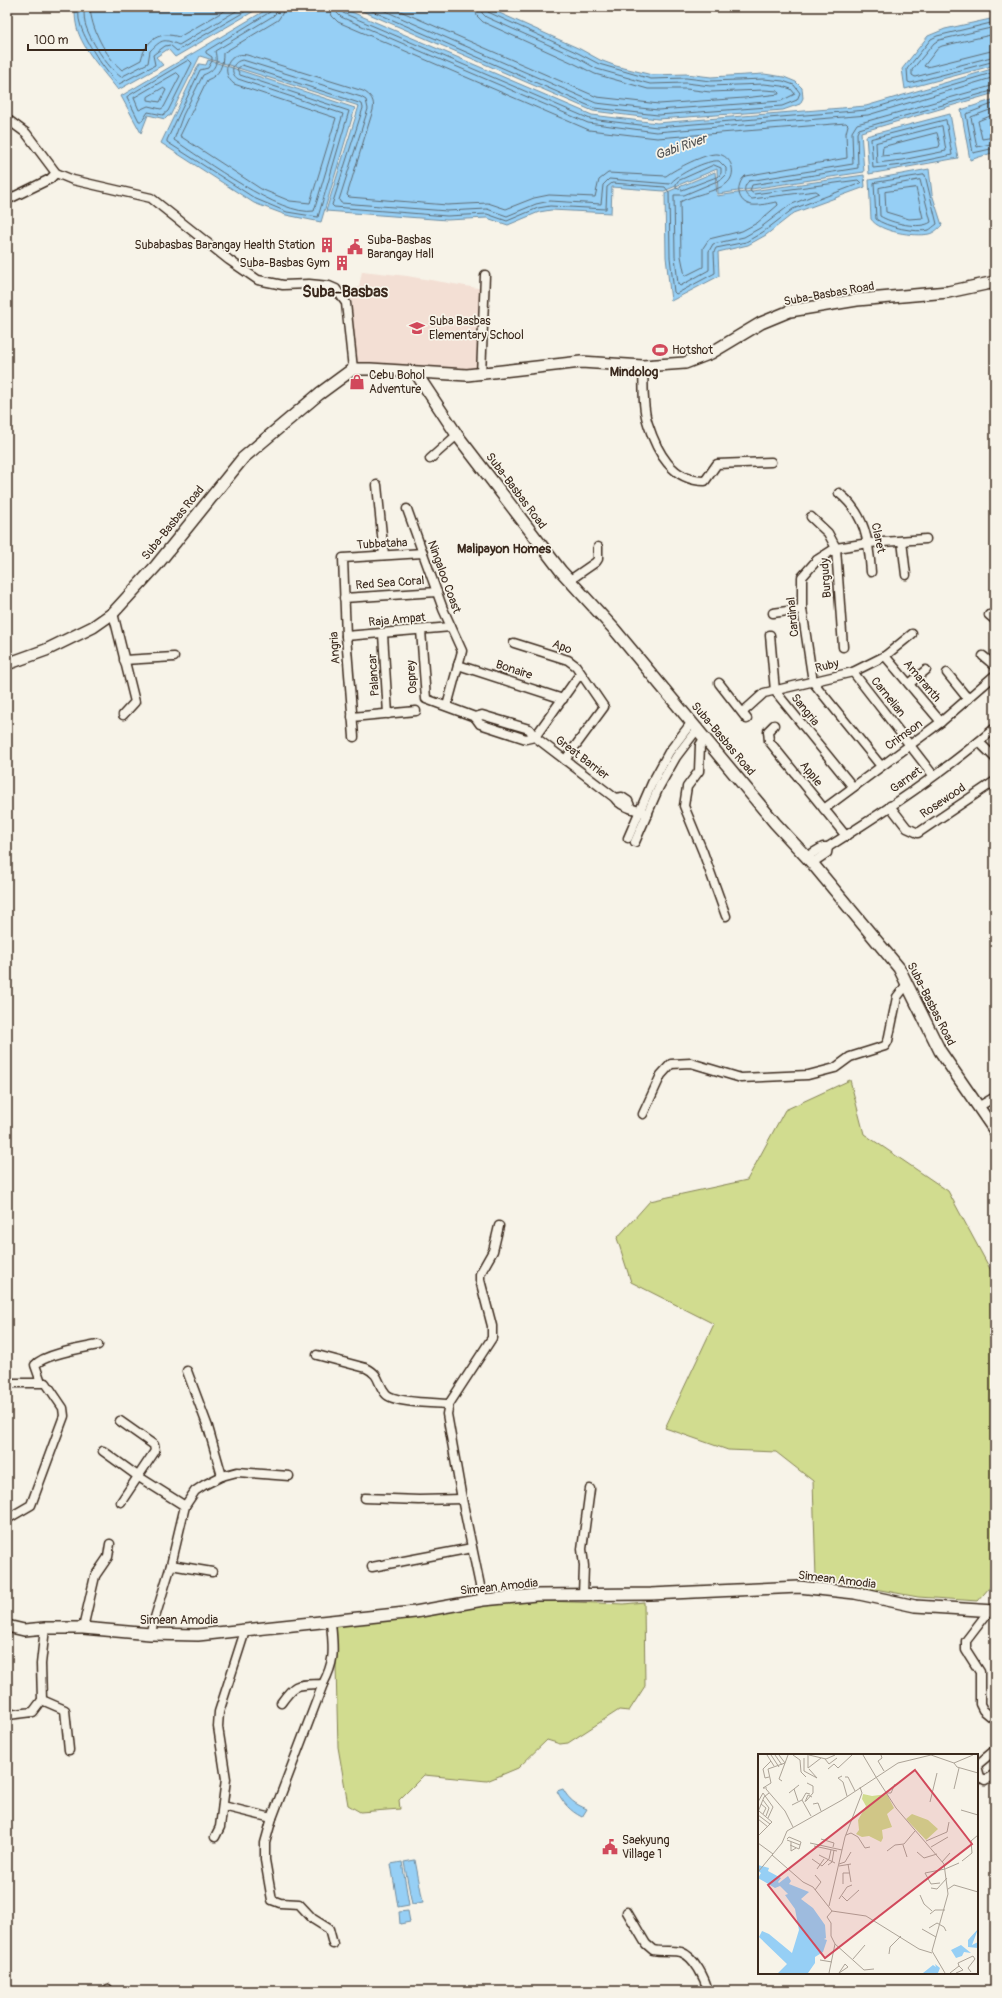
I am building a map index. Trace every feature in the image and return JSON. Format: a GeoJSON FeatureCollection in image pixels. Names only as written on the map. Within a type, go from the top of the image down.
{"type":"FeatureCollection","features":[{"type":"Feature","properties":{"kind":"street"},"geometry":{"type":"LineString","coordinates":[[7,119],[22,129],[56,172],[73,180],[151,198],[229,260],[258,280],[283,284],[329,286],[336,290],[346,303],[353,370]]}},
{"type":"Feature","properties":{"kind":"street"},"geometry":{"type":"LineString","coordinates":[[7,200],[50,179],[56,172]]}},
{"type":"Feature","properties":{"kind":"street"},"geometry":{"type":"LineString","coordinates":[[482,375],[485,275]]}},
{"type":"Feature","properties":{"kind":"street","name":"Suba-Basbas Road"},"geometry":{"type":"LineString","coordinates":[[7,664],[46,650],[93,627],[113,613],[156,566],[243,458],[319,394],[353,370],[370,369],[482,375],[581,362],[643,366],[685,364],[727,344],[761,323],[790,311],[857,300],[948,292],[995,282]]}},
{"type":"Feature","properties":{"kind":"street"},"geometry":{"type":"LineString","coordinates":[[643,366],[647,424],[666,463],[671,469],[697,481],[705,481],[717,464],[771,462]]}},
{"type":"Feature","properties":{"kind":"street","name":"Suba-Basbas Road"},"geometry":{"type":"LineString","coordinates":[[416,372],[457,435],[570,580],[614,629],[775,823],[809,860],[899,968],[940,1051],[995,1131]]}},
{"type":"Feature","properties":{"kind":"street"},"geometry":{"type":"LineString","coordinates":[[430,459],[457,435]]}},
{"type":"Feature","properties":{"kind":"street"},"geometry":{"type":"LineString","coordinates":[[378,485],[384,555]]}},
{"type":"Feature","properties":{"kind":"street","name":"Claret"},"geometry":{"type":"LineString","coordinates":[[839,493],[854,508],[861,520],[869,542],[871,572]]}},
{"type":"Feature","properties":{"kind":"street","name":"Ningaloo Coast"},"geometry":{"type":"LineString","coordinates":[[407,509],[436,592],[462,652],[458,665]]}},
{"type":"Feature","properties":{"kind":"street","name":"Burgudy"},"geometry":{"type":"LineString","coordinates":[[811,516],[828,533],[836,548],[843,647]]}},
{"type":"Feature","properties":{"kind":"street","name":"Cardinal"},"geometry":{"type":"LineString","coordinates":[[881,766],[814,682],[802,608],[802,577],[817,560],[836,548],[869,542],[926,539]]}},
{"type":"Feature","properties":{"kind":"street"},"geometry":{"type":"LineString","coordinates":[[902,541],[906,575]]}},
{"type":"Feature","properties":{"kind":"street"},"geometry":{"type":"LineString","coordinates":[[570,580],[596,562],[598,559],[598,548]]}},
{"type":"Feature","properties":{"kind":"street","name":"Tubbataha"},"geometry":{"type":"LineString","coordinates":[[343,558],[423,553]]}},
{"type":"Feature","properties":{"kind":"street","name":"Angria"},"geometry":{"type":"LineString","coordinates":[[343,558],[346,636],[354,737]]}},
{"type":"Feature","properties":{"kind":"street","name":"Red Sea Coral"},"geometry":{"type":"LineString","coordinates":[[344,598],[436,592]]}},
{"type":"Feature","properties":{"kind":"street"},"geometry":{"type":"LineString","coordinates":[[773,613],[802,608]]}},
{"type":"Feature","properties":{"kind":"street"},"geometry":{"type":"LineString","coordinates":[[113,613],[135,702],[123,715]]}},
{"type":"Feature","properties":{"kind":"street","name":"Raja Ampat"},"geometry":{"type":"LineString","coordinates":[[346,636],[451,628]]}},
{"type":"Feature","properties":{"kind":"street","name":"Osprey"},"geometry":{"type":"LineString","coordinates":[[421,630],[426,699],[447,706]]}},
{"type":"Feature","properties":{"kind":"street","name":"Palancar"},"geometry":{"type":"LineString","coordinates":[[383,634],[388,714]]}},
{"type":"Feature","properties":{"kind":"street","name":"Ruby"},"geometry":{"type":"LineString","coordinates":[[719,683],[745,715],[764,693],[853,672],[885,656],[912,634]]}},
{"type":"Feature","properties":{"kind":"street","name":"Sangria"},"geometry":{"type":"LineString","coordinates":[[770,635],[775,691],[853,787]]}},
{"type":"Feature","properties":{"kind":"street","name":"Apo"},"geometry":{"type":"LineString","coordinates":[[514,643],[568,660],[576,666],[580,674],[604,707],[565,760]]}},
{"type":"Feature","properties":{"kind":"street","name":"Amaranth"},"geometry":{"type":"LineString","coordinates":[[885,656],[941,722]]}},
{"type":"Feature","properties":{"kind":"street"},"geometry":{"type":"LineString","coordinates":[[983,656],[995,666]]}},
{"type":"Feature","properties":{"kind":"street"},"geometry":{"type":"LineString","coordinates":[[124,660],[174,657]]}},
{"type":"Feature","properties":{"kind":"street"},"geometry":{"type":"LineString","coordinates":[[447,706],[458,665]]}},
{"type":"Feature","properties":{"kind":"street","name":"Bonaire"},"geometry":{"type":"LineString","coordinates":[[458,665],[563,699]]}},
{"type":"Feature","properties":{"kind":"street"},"geometry":{"type":"LineString","coordinates":[[909,684],[926,670]]}},
{"type":"Feature","properties":{"kind":"street","name":"Carnelian"},"geometry":{"type":"LineString","coordinates":[[853,672],[933,775]]}},
{"type":"Feature","properties":{"kind":"street"},"geometry":{"type":"LineString","coordinates":[[947,673],[968,699]]}},
{"type":"Feature","properties":{"kind":"street"},"geometry":{"type":"LineString","coordinates":[[535,737],[580,674]]}},
{"type":"Feature","properties":{"kind":"street","name":"Crimson"},"geometry":{"type":"LineString","coordinates":[[824,809],[941,722],[995,675]]}},
{"type":"Feature","properties":{"kind":"street","name":"Great Barrier"},"geometry":{"type":"LineString","coordinates":[[447,706],[475,717],[482,715],[529,730],[535,737],[615,798],[622,797],[628,801],[630,806],[644,812]]}},
{"type":"Feature","properties":{"kind":"street"},"geometry":{"type":"LineString","coordinates":[[352,717],[416,712]]}},
{"type":"Feature","properties":{"kind":"street","name":"Apple"},"geometry":{"type":"LineString","coordinates":[[774,725],[768,731],[769,741],[846,836]]}},
{"type":"Feature","properties":{"kind":"street","name":"Garnet"},"geometry":{"type":"LineString","coordinates":[[809,860],[823,848],[828,847],[846,836],[890,806],[979,742],[995,728]]}},
{"type":"Feature","properties":{"kind":"street"},"geometry":{"type":"LineString","coordinates":[[632,840],[644,812],[652,783],[669,752],[698,729]]}},
{"type":"Feature","properties":{"kind":"street"},"geometry":{"type":"LineString","coordinates":[[698,729],[700,745],[699,771],[687,787],[684,806],[703,852],[726,916]]}},
{"type":"Feature","properties":{"kind":"street"},"geometry":{"type":"LineString","coordinates":[[979,742],[995,758]]}},
{"type":"Feature","properties":{"kind":"street","name":"Rosewood"},"geometry":{"type":"LineString","coordinates":[[890,806],[907,828],[918,832],[995,781]]}},
{"type":"Feature","properties":{"kind":"street"},"geometry":{"type":"LineString","coordinates":[[643,1114],[661,1074],[671,1064],[691,1063],[741,1078],[808,1075],[835,1068],[850,1057],[885,1046],[888,1041],[897,997],[907,984]]}},
{"type":"Feature","properties":{"kind":"street"},"geometry":{"type":"LineString","coordinates":[[978,1107],[995,1097]]}},
{"type":"Feature","properties":{"kind":"street"},"geometry":{"type":"LineString","coordinates":[[483,1600],[462,1499],[447,1414],[449,1404],[492,1338],[492,1326],[480,1274],[493,1251],[499,1226]]}},
{"type":"Feature","properties":{"kind":"street"},"geometry":{"type":"LineString","coordinates":[[41,1382],[35,1365],[37,1362],[54,1356],[98,1345]]}},
{"type":"Feature","properties":{"kind":"street"},"geometry":{"type":"LineString","coordinates":[[317,1355],[366,1368],[374,1372],[386,1394],[394,1399],[449,1404]]}},
{"type":"Feature","properties":{"kind":"street"},"geometry":{"type":"LineString","coordinates":[[187,1371],[208,1427],[222,1476]]}},
{"type":"Feature","properties":{"kind":"street"},"geometry":{"type":"LineString","coordinates":[[7,1383],[41,1382],[48,1385],[63,1408],[62,1423],[31,1505],[7,1519]]}},
{"type":"Feature","properties":{"kind":"street"},"geometry":{"type":"LineString","coordinates":[[120,1421],[154,1445],[154,1456],[121,1502]]}},
{"type":"Feature","properties":{"kind":"street"},"geometry":{"type":"LineString","coordinates":[[102,1451],[185,1506]]}},
{"type":"Feature","properties":{"kind":"street"},"geometry":{"type":"LineString","coordinates":[[150,1634],[171,1565],[185,1506],[199,1488],[222,1476],[237,1472],[289,1476]]}},
{"type":"Feature","properties":{"kind":"street"},"geometry":{"type":"LineString","coordinates":[[583,1596],[584,1566],[582,1549],[590,1489]]}},
{"type":"Feature","properties":{"kind":"street"},"geometry":{"type":"LineString","coordinates":[[365,1498],[419,1500],[462,1499]]}},
{"type":"Feature","properties":{"kind":"street"},"geometry":{"type":"LineString","coordinates":[[83,1628],[91,1588],[95,1576],[108,1557],[110,1544]]}},
{"type":"Feature","properties":{"kind":"street"},"geometry":{"type":"LineString","coordinates":[[372,1567],[472,1548]]}},
{"type":"Feature","properties":{"kind":"street"},"geometry":{"type":"LineString","coordinates":[[171,1565],[212,1572]]}},
{"type":"Feature","properties":{"kind":"street","name":"Simean Amodia"},"geometry":{"type":"LineString","coordinates":[[7,1626],[24,1630],[44,1628],[83,1628],[150,1634],[198,1635],[331,1622],[415,1612],[483,1600],[536,1595],[583,1596],[808,1587],[855,1593],[915,1606],[992,1611]]}},
{"type":"Feature","properties":{"kind":"street"},"geometry":{"type":"LineString","coordinates":[[992,1611],[966,1641],[966,1650],[980,1672],[980,1704],[983,1710],[995,1720]]}},
{"type":"Feature","properties":{"kind":"street"},"geometry":{"type":"LineString","coordinates":[[331,1622],[334,1654],[331,1668],[322,1684],[272,1818],[265,1843],[265,1860],[272,1900],[280,1903],[299,1904],[313,1919],[329,1928],[333,1944]]}},
{"type":"Feature","properties":{"kind":"street"},"geometry":{"type":"LineString","coordinates":[[8,1715],[33,1712],[42,1700],[41,1664],[44,1628]]}},
{"type":"Feature","properties":{"kind":"street"},"geometry":{"type":"LineString","coordinates":[[215,1837],[220,1827],[226,1779],[218,1726],[219,1712],[245,1631]]}},
{"type":"Feature","properties":{"kind":"street"},"geometry":{"type":"LineString","coordinates":[[281,1703],[296,1685],[322,1684]]}},
{"type":"Feature","properties":{"kind":"street"},"geometry":{"type":"LineString","coordinates":[[42,1700],[65,1710],[69,1750]]}},
{"type":"Feature","properties":{"kind":"street"},"geometry":{"type":"LineString","coordinates":[[978,1765],[995,1750]]}},
{"type":"Feature","properties":{"kind":"street"},"geometry":{"type":"LineString","coordinates":[[978,1770],[980,1777],[985,1780],[995,1774]]}},
{"type":"Feature","properties":{"kind":"street"},"geometry":{"type":"LineString","coordinates":[[222,1806],[272,1818]]}},
{"type":"Feature","properties":{"kind":"street"},"geometry":{"type":"LineString","coordinates":[[627,1912],[646,1944],[653,1950],[682,1952],[691,1959],[705,1980],[708,1991]]}},
{"type":"Feature","properties":{"kind":"shaded area","name":"Suba Basbas Elementary School"},"geometry":{"type":"Polygon","coordinates":[[[362,271],[407,276],[483,289],[480,372],[354,365],[351,290],[359,287],[362,271]]]}},
{"type":"Feature","properties":{"kind":"green space"},"geometry":{"type":"Polygon","coordinates":[[[850,1080],[864,1134],[948,1191],[995,1278],[995,1581],[978,1601],[918,1597],[816,1578],[813,1481],[776,1452],[728,1450],[665,1428],[714,1324],[631,1282],[617,1238],[650,1201],[747,1180],[785,1110],[850,1080]]]}},
{"type":"Feature","properties":{"kind":"green space"},"geometry":{"type":"Polygon","coordinates":[[[520,1600],[624,1604],[644,1602],[645,1686],[629,1711],[619,1710],[568,1743],[560,1744],[547,1740],[518,1768],[487,1781],[424,1775],[399,1800],[400,1809],[360,1812],[348,1805],[338,1747],[335,1627],[520,1600]]]}},
{"type":"Feature","properties":{"kind":"water"},"geometry":{"type":"Polygon","coordinates":[[[75,7],[261,7],[175,57],[168,49],[156,57],[163,65],[118,90],[87,50],[82,41],[76,23],[75,7]]]}},
{"type":"Feature","properties":{"kind":"water","name":"Gabi River"},"geometry":{"type":"Polygon","coordinates":[[[271,7],[340,7],[592,115],[657,123],[866,106],[995,68],[995,93],[861,132],[864,172],[718,194],[717,169],[664,191],[612,187],[611,213],[551,210],[539,212],[508,225],[487,218],[447,220],[326,211],[359,106],[200,56],[170,116],[165,119],[148,115],[141,133],[121,96],[271,7]]]}},
{"type":"Feature","properties":{"kind":"water"},"geometry":{"type":"Polygon","coordinates":[[[353,7],[486,7],[616,66],[652,75],[686,74],[711,77],[764,74],[784,77],[796,82],[802,88],[803,98],[800,104],[783,110],[658,119],[593,111],[353,7]]]}},
{"type":"Feature","properties":{"kind":"water"},"geometry":{"type":"Polygon","coordinates":[[[995,18],[995,65],[905,89],[902,69],[928,36],[945,29],[995,18]]]}},
{"type":"Feature","properties":{"kind":"water"},"geometry":{"type":"Polygon","coordinates":[[[208,60],[355,108],[321,222],[286,215],[254,203],[161,143],[199,64],[206,65],[208,60]]]}},
{"type":"Feature","properties":{"kind":"water"},"geometry":{"type":"Polygon","coordinates":[[[995,99],[995,152],[970,160],[961,110],[995,99]]]}},
{"type":"Feature","properties":{"kind":"water"},"geometry":{"type":"Polygon","coordinates":[[[950,114],[958,158],[869,174],[866,136],[950,114]]]}},
{"type":"Feature","properties":{"kind":"water"},"geometry":{"type":"Polygon","coordinates":[[[929,169],[932,194],[942,225],[933,233],[915,235],[889,230],[875,224],[871,219],[869,180],[929,169]]]}},
{"type":"Feature","properties":{"kind":"water"},"geometry":{"type":"Polygon","coordinates":[[[715,172],[717,196],[864,175],[865,187],[794,213],[766,235],[748,245],[718,252],[719,276],[671,301],[666,257],[665,193],[715,172]]]}},
{"type":"Feature","properties":{"kind":"water"},"geometry":{"type":"Polygon","coordinates":[[[563,1789],[573,1801],[587,1809],[582,1817],[570,1809],[562,1799],[557,1791],[563,1789]]]}},
{"type":"Feature","properties":{"kind":"water"},"geometry":{"type":"Polygon","coordinates":[[[415,1860],[423,1902],[412,1904],[404,1862],[415,1860]]]}},
{"type":"Feature","properties":{"kind":"water"},"geometry":{"type":"Polygon","coordinates":[[[402,1862],[409,1905],[398,1907],[391,1864],[402,1862]]]}},
{"type":"Feature","properties":{"kind":"water"},"geometry":{"type":"Polygon","coordinates":[[[408,1911],[410,1922],[400,1924],[399,1912],[408,1911]]]}},
{"type":"Feature","properties":{"kind":"place","name":"Subabasbas Barangay Health Station"},"geometry":{"type":"Point","coordinates":[327,245]}},
{"type":"Feature","properties":{"kind":"place","name":"Suba-Basbas Barangay Hall"},"geometry":{"type":"Point","coordinates":[355,247]}},
{"type":"Feature","properties":{"kind":"place","name":"Suba-Basbas Gym"},"geometry":{"type":"Point","coordinates":[342,263]}},
{"type":"Feature","properties":{"kind":"place","name":"Suba Basbas Elementary School"},"geometry":{"type":"Point","coordinates":[417,328]}},
{"type":"Feature","properties":{"kind":"place","name":"Hotshot"},"geometry":{"type":"Point","coordinates":[660,350]}},
{"type":"Feature","properties":{"kind":"place","name":"Cebu Bohol Adventure"},"geometry":{"type":"Point","coordinates":[357,382]}},
{"type":"Feature","properties":{"kind":"place","name":"Saekyung Village 1"},"geometry":{"type":"Point","coordinates":[610,1847]}},
{"type":"Feature","properties":{"kind":"district","name":"Suba-Basbas"},"geometry":{"type":"Point","coordinates":[345,292]}},
{"type":"Feature","properties":{"kind":"district","name":"Mindolog"},"geometry":{"type":"Point","coordinates":[634,372]}},
{"type":"Feature","properties":{"kind":"district","name":"Malipayon Homes"},"geometry":{"type":"Point","coordinates":[504,549]}}]}
